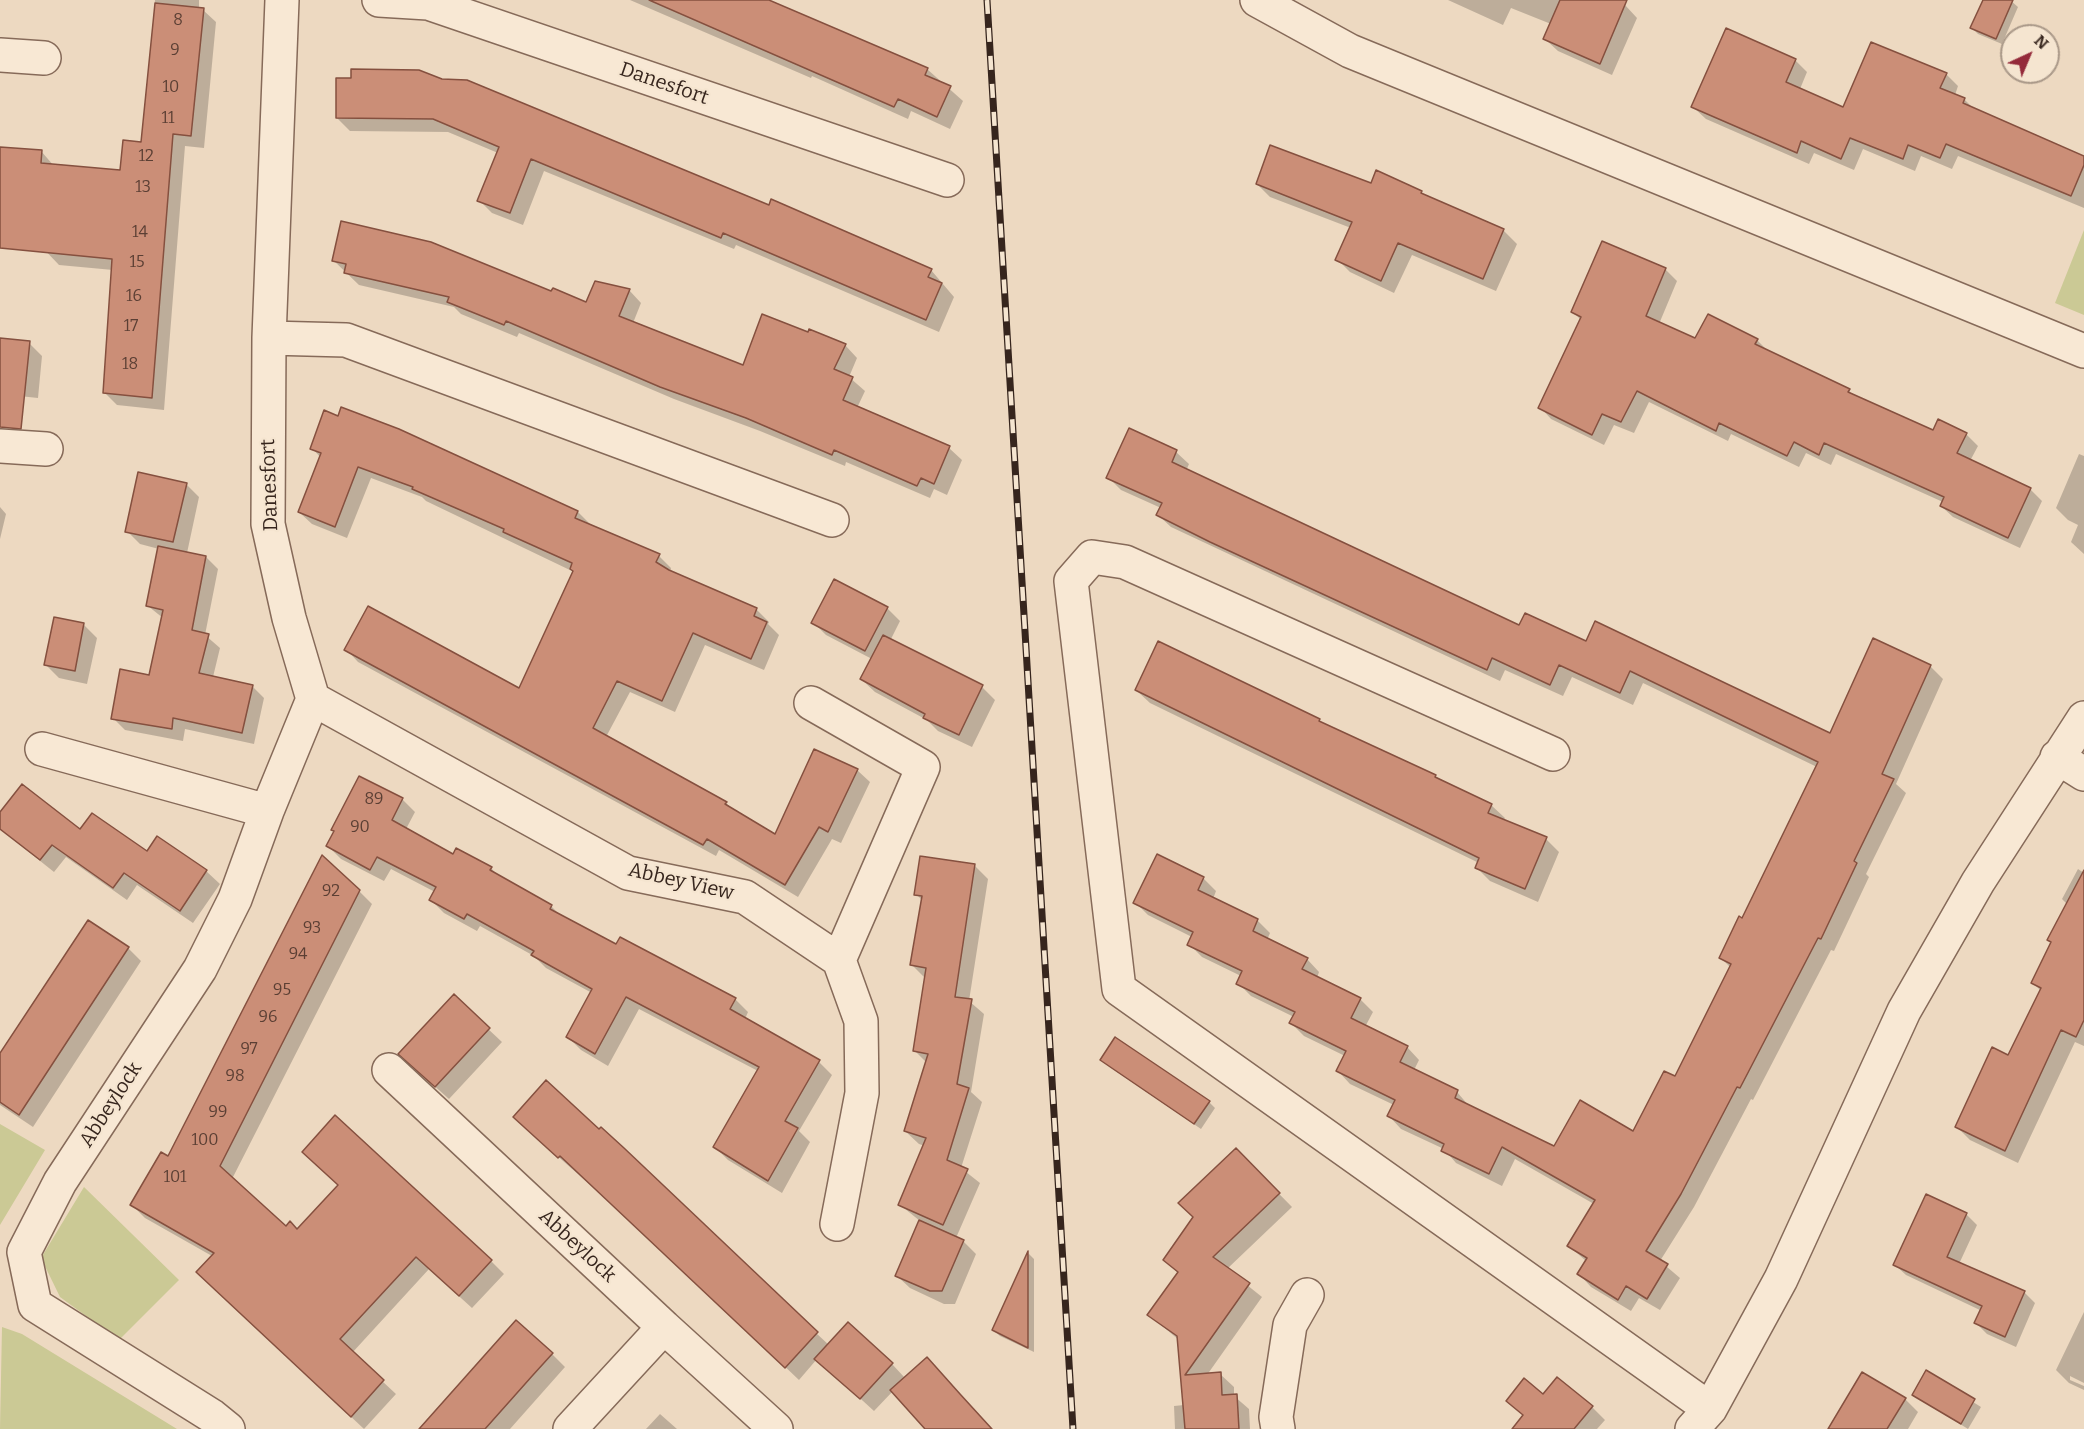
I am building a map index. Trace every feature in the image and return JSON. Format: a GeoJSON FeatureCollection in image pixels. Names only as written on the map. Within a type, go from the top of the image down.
{"type":"FeatureCollection","features":[{"type":"Feature","properties":{"kind":"street","name":"Danesfort"},"geometry":{"type":"LineString","coordinates":[[282,0],[270,338],[268,524],[289,618],[313,699]]}},
{"type":"Feature","properties":{"kind":"street","name":"Danesfort"},"geometry":{"type":"LineString","coordinates":[[379,0],[428,3],[947,180]]}},
{"type":"Feature","properties":{"kind":"street"},"geometry":{"type":"LineString","coordinates":[[1257,0],[1350,51],[2084,351]]}},
{"type":"Feature","properties":{"kind":"street"},"geometry":{"type":"LineString","coordinates":[[0,55],[44,58]]}},
{"type":"Feature","properties":{"kind":"street"},"geometry":{"type":"LineString","coordinates":[[270,338],[346,340],[832,520]]}},
{"type":"Feature","properties":{"kind":"street"},"geometry":{"type":"LineString","coordinates":[[0,446],[46,449]]}},
{"type":"Feature","properties":{"kind":"street"},"geometry":{"type":"LineString","coordinates":[[1553,754],[1125,562],[1092,557],[1071,580],[1119,989],[1701,1419],[1782,1279],[1904,1011],[1978,882],[2084,718]]}},
{"type":"Feature","properties":{"kind":"street","name":"Abbeylock"},"geometry":{"type":"LineString","coordinates":[[228,1429],[212,1416],[35,1305],[24,1252],[60,1182],[200,969],[236,899],[267,811],[313,699]]}},
{"type":"Feature","properties":{"kind":"street","name":"Abbey View"},"geometry":{"type":"LineString","coordinates":[[313,699],[628,873],[745,897],[839,960]]}},
{"type":"Feature","properties":{"kind":"street"},"geometry":{"type":"LineString","coordinates":[[811,703],[923,767],[839,960],[861,1021],[862,1093],[837,1224]]}},
{"type":"Feature","properties":{"kind":"street"},"geometry":{"type":"LineString","coordinates":[[42,749],[267,811]]}},
{"type":"Feature","properties":{"kind":"street"},"geometry":{"type":"LineString","coordinates":[[2057,757],[2084,774]]}},
{"type":"Feature","properties":{"kind":"street","name":"Abbeylock"},"geometry":{"type":"LineString","coordinates":[[389,1070],[776,1429]]}},
{"type":"Feature","properties":{"kind":"street"},"geometry":{"type":"LineString","coordinates":[[1278,1429],[1276,1417],[1290,1325],[1307,1295]]}},
{"type":"Feature","properties":{"kind":"street"},"geometry":{"type":"LineString","coordinates":[[570,1429],[664,1327]]}},
{"type":"Feature","properties":{"kind":"shaded area"},"geometry":{"type":"Polygon","coordinates":[[[2084,230],[2084,315],[2055,303],[2084,230]]]}},
{"type":"Feature","properties":{"kind":"shaded area"},"geometry":{"type":"Polygon","coordinates":[[[0,1124],[45,1150],[0,1225],[0,1124]]]}},
{"type":"Feature","properties":{"kind":"shaded area"},"geometry":{"type":"Polygon","coordinates":[[[84,1187],[179,1280],[119,1340],[60,1297],[41,1258],[84,1187]]]}},
{"type":"Feature","properties":{"kind":"shaded area"},"geometry":{"type":"Polygon","coordinates":[[[2,1327],[22,1334],[177,1429],[0,1429],[2,1327]]]}},
{"type":"Feature","properties":{"kind":"building"},"geometry":{"type":"Polygon","coordinates":[[[649,0],[769,0],[928,68],[925,75],[951,86],[937,117],[898,99],[894,107],[649,0]]]}},
{"type":"Feature","properties":{"kind":"building"},"geometry":{"type":"Polygon","coordinates":[[[1560,0],[1627,0],[1600,64],[1543,39],[1560,0]]]}},
{"type":"Feature","properties":{"kind":"building"},"geometry":{"type":"Polygon","coordinates":[[[1983,0],[2013,0],[2003,24],[2000,24],[1996,39],[1970,28],[1983,0]]]}},
{"type":"Feature","properties":{"kind":"building"},"geometry":{"type":"Polygon","coordinates":[[[155,3],[204,8],[191,136],[173,134],[152,398],[103,393],[112,259],[0,248],[0,147],[42,150],[41,163],[120,170],[123,140],[141,142],[155,3]]]}},
{"type":"Feature","properties":{"kind":"building"},"geometry":{"type":"Polygon","coordinates":[[[1726,28],[1796,59],[1786,82],[1843,107],[1871,42],[1947,73],[1940,88],[1965,98],[1963,103],[2084,156],[2084,165],[2071,196],[1946,144],[1940,158],[1908,145],[1903,159],[1850,138],[1841,159],[1801,141],[1797,153],[1691,107],[1726,28]]]}},
{"type":"Feature","properties":{"kind":"building"},"geometry":{"type":"Polygon","coordinates":[[[351,69],[419,70],[442,79],[467,80],[769,205],[771,199],[932,269],[928,277],[942,283],[926,320],[723,233],[721,238],[531,159],[510,213],[477,201],[499,147],[433,119],[336,118],[336,78],[351,78],[351,69]]]}},
{"type":"Feature","properties":{"kind":"building"},"geometry":{"type":"Polygon","coordinates":[[[1270,145],[1371,183],[1376,170],[1422,191],[1421,193],[1504,229],[1483,279],[1398,243],[1381,281],[1335,260],[1352,222],[1256,184],[1270,145]]]}},
{"type":"Feature","properties":{"kind":"building"},"geometry":{"type":"Polygon","coordinates":[[[341,221],[431,242],[551,291],[553,288],[586,302],[595,281],[630,289],[619,316],[743,365],[762,314],[808,332],[809,329],[846,344],[834,369],[853,377],[843,400],[950,446],[934,484],[921,478],[917,486],[834,450],[832,455],[746,418],[660,387],[506,321],[504,325],[447,302],[449,297],[344,273],[346,264],[332,261],[341,221]]]}},
{"type":"Feature","properties":{"kind":"building"},"geometry":{"type":"Polygon","coordinates":[[[1602,241],[1666,268],[1646,316],[1695,338],[1708,314],[1758,339],[1755,344],[1850,389],[1848,392],[1933,430],[1938,419],[1967,433],[1957,453],[2031,488],[2008,538],[1940,506],[1944,497],[1824,443],[1819,455],[1794,442],[1787,456],[1719,423],[1716,431],[1637,391],[1621,422],[1602,414],[1592,435],[1538,408],[1581,317],[1571,312],[1602,241]]]}},
{"type":"Feature","properties":{"kind":"building"},"geometry":{"type":"Polygon","coordinates":[[[0,338],[30,341],[21,429],[0,427],[0,338]]]}},
{"type":"Feature","properties":{"kind":"building"},"geometry":{"type":"Polygon","coordinates":[[[341,407],[399,429],[578,511],[575,518],[660,554],[656,562],[669,570],[757,608],[754,616],[767,622],[751,659],[693,633],[662,701],[617,681],[593,728],[727,802],[725,804],[775,834],[814,749],[858,769],[828,832],[819,827],[785,885],[707,839],[703,845],[344,650],[368,606],[519,688],[573,571],[570,569],[572,563],[503,532],[504,529],[412,489],[413,487],[358,467],[335,527],[298,512],[321,453],[310,449],[324,410],[338,416],[341,407]]]}},
{"type":"Feature","properties":{"kind":"building"},"geometry":{"type":"Polygon","coordinates":[[[1129,428],[1177,450],[1172,462],[1519,625],[1525,613],[1586,641],[1595,621],[1830,733],[1873,638],[1931,665],[1882,774],[1894,779],[1854,861],[1857,863],[1821,939],[1818,938],[1740,1088],[1737,1087],[1681,1194],[1646,1251],[1668,1264],[1647,1299],[1626,1286],[1618,1300],[1577,1274],[1587,1258],[1567,1246],[1595,1200],[1502,1147],[1489,1174],[1441,1151],[1444,1144],[1387,1116],[1395,1100],[1336,1071],[1346,1051],[1289,1023],[1295,1012],[1236,984],[1242,971],[1187,945],[1193,932],[1133,903],[1157,854],[1204,877],[1198,890],[1258,919],[1253,931],[1308,958],[1302,969],[1361,998],[1351,1018],[1408,1046],[1400,1062],[1458,1090],[1455,1098],[1554,1146],[1580,1100],[1633,1131],[1664,1071],[1675,1076],[1731,964],[1719,958],[1739,916],[1742,918],[1818,762],[1630,671],[1620,693],[1559,665],[1550,685],[1492,658],[1487,670],[1210,542],[1156,515],[1162,503],[1106,478],[1129,428]]]}},
{"type":"Feature","properties":{"kind":"building"},"geometry":{"type":"Polygon","coordinates":[[[138,472],[187,483],[173,542],[125,532],[138,472]]]}},
{"type":"Feature","properties":{"kind":"building"},"geometry":{"type":"Polygon","coordinates":[[[158,546],[206,556],[192,630],[209,634],[199,673],[253,685],[242,733],[173,718],[172,729],[111,719],[120,669],[149,675],[163,610],[146,606],[158,546]]]}},
{"type":"Feature","properties":{"kind":"building"},"geometry":{"type":"Polygon","coordinates":[[[834,579],[888,607],[865,651],[811,623],[834,579]]]}},
{"type":"Feature","properties":{"kind":"building"},"geometry":{"type":"Polygon","coordinates":[[[54,617],[84,623],[75,671],[44,665],[54,617]]]}},
{"type":"Feature","properties":{"kind":"building"},"geometry":{"type":"Polygon","coordinates":[[[883,635],[983,685],[959,735],[923,718],[925,714],[860,679],[883,635]]]}},
{"type":"Feature","properties":{"kind":"building"},"geometry":{"type":"Polygon","coordinates":[[[1158,641],[1320,719],[1319,721],[1436,775],[1435,777],[1492,804],[1488,813],[1547,837],[1525,889],[1475,868],[1479,858],[1135,690],[1158,641]]]}},
{"type":"Feature","properties":{"kind":"building"},"geometry":{"type":"Polygon","coordinates":[[[359,776],[403,798],[392,820],[453,854],[456,848],[492,867],[490,870],[552,905],[550,909],[616,944],[620,937],[736,998],[730,1009],[820,1060],[785,1121],[798,1128],[768,1181],[713,1147],[759,1067],[626,997],[595,1054],[566,1037],[592,989],[531,955],[534,951],[467,914],[464,919],[429,900],[436,887],[377,857],[370,870],[326,846],[334,831],[331,830],[359,776]]]}},
{"type":"Feature","properties":{"kind":"building"},"geometry":{"type":"Polygon","coordinates":[[[22,784],[80,829],[92,813],[147,851],[157,836],[207,870],[180,911],[124,873],[113,888],[52,845],[40,860],[0,829],[0,812],[22,784]]]}},
{"type":"Feature","properties":{"kind":"building"},"geometry":{"type":"Polygon","coordinates":[[[322,855],[360,890],[220,1166],[286,1226],[290,1221],[297,1229],[338,1185],[302,1152],[335,1115],[492,1260],[459,1296],[416,1257],[340,1339],[384,1380],[351,1417],[196,1272],[214,1253],[130,1205],[161,1152],[168,1156],[322,855]]]}},
{"type":"Feature","properties":{"kind":"building"},"geometry":{"type":"Polygon","coordinates":[[[920,856],[975,864],[955,997],[972,999],[957,1084],[969,1088],[947,1160],[968,1169],[943,1225],[898,1205],[926,1138],[904,1131],[928,1054],[913,1051],[926,968],[910,965],[922,896],[914,895],[920,856]]]}},
{"type":"Feature","properties":{"kind":"building"},"geometry":{"type":"Polygon","coordinates":[[[2084,870],[2084,1020],[2076,1037],[2061,1030],[2005,1151],[1955,1127],[1992,1047],[2008,1055],[2041,988],[2031,983],[2051,942],[2047,940],[2084,870]]]}},
{"type":"Feature","properties":{"kind":"building"},"geometry":{"type":"Polygon","coordinates":[[[88,920],[129,947],[19,1115],[0,1102],[0,1053],[88,920]]]}},
{"type":"Feature","properties":{"kind":"building"},"geometry":{"type":"Polygon","coordinates":[[[454,994],[490,1028],[435,1087],[398,1054],[454,994]]]}},
{"type":"Feature","properties":{"kind":"building"},"geometry":{"type":"Polygon","coordinates":[[[1115,1037],[1210,1101],[1194,1124],[1100,1060],[1115,1037]]]}},
{"type":"Feature","properties":{"kind":"building"},"geometry":{"type":"Polygon","coordinates":[[[546,1080],[599,1129],[601,1127],[624,1148],[818,1332],[785,1368],[560,1156],[558,1158],[513,1117],[546,1080]]]}},
{"type":"Feature","properties":{"kind":"building"},"geometry":{"type":"Polygon","coordinates":[[[1236,1148],[1280,1193],[1213,1257],[1250,1283],[1185,1375],[1221,1372],[1222,1395],[1237,1394],[1239,1429],[1185,1429],[1177,1336],[1147,1315],[1178,1272],[1163,1260],[1193,1217],[1178,1203],[1236,1148]]]}},
{"type":"Feature","properties":{"kind":"building"},"geometry":{"type":"Polygon","coordinates":[[[1926,1194],[1967,1213],[1947,1257],[2025,1291],[2005,1337],[1974,1323],[1982,1306],[1893,1265],[1926,1194]]]}},
{"type":"Feature","properties":{"kind":"building"},"geometry":{"type":"Polygon","coordinates":[[[919,1220],[964,1240],[942,1291],[930,1291],[895,1276],[919,1220]]]}},
{"type":"Feature","properties":{"kind":"building"},"geometry":{"type":"Polygon","coordinates":[[[1028,1251],[1028,1348],[992,1330],[1028,1251]]]}},
{"type":"Feature","properties":{"kind":"building"},"geometry":{"type":"Polygon","coordinates":[[[516,1320],[553,1353],[485,1429],[419,1429],[516,1320]]]}},
{"type":"Feature","properties":{"kind":"building"},"geometry":{"type":"Polygon","coordinates":[[[848,1322],[893,1363],[860,1399],[814,1359],[848,1322]]]}},
{"type":"Feature","properties":{"kind":"building"},"geometry":{"type":"Polygon","coordinates":[[[927,1357],[992,1429],[925,1429],[890,1390],[927,1357]]]}},
{"type":"Feature","properties":{"kind":"building"},"geometry":{"type":"Polygon","coordinates":[[[1926,1370],[1975,1399],[1961,1424],[1912,1395],[1926,1370]]]}},
{"type":"Feature","properties":{"kind":"building"},"geometry":{"type":"Polygon","coordinates":[[[1862,1372],[1906,1398],[1887,1429],[1828,1429],[1862,1372]]]}},
{"type":"Feature","properties":{"kind":"building"},"geometry":{"type":"Polygon","coordinates":[[[1557,1377],[1593,1406],[1574,1429],[1512,1429],[1523,1415],[1506,1401],[1524,1378],[1543,1394],[1557,1377]]]}},
{"type":"Feature","properties":{"kind":"railway"},"geometry":{"type":"LineString","coordinates":[[987,0],[1073,1429]]}}]}
